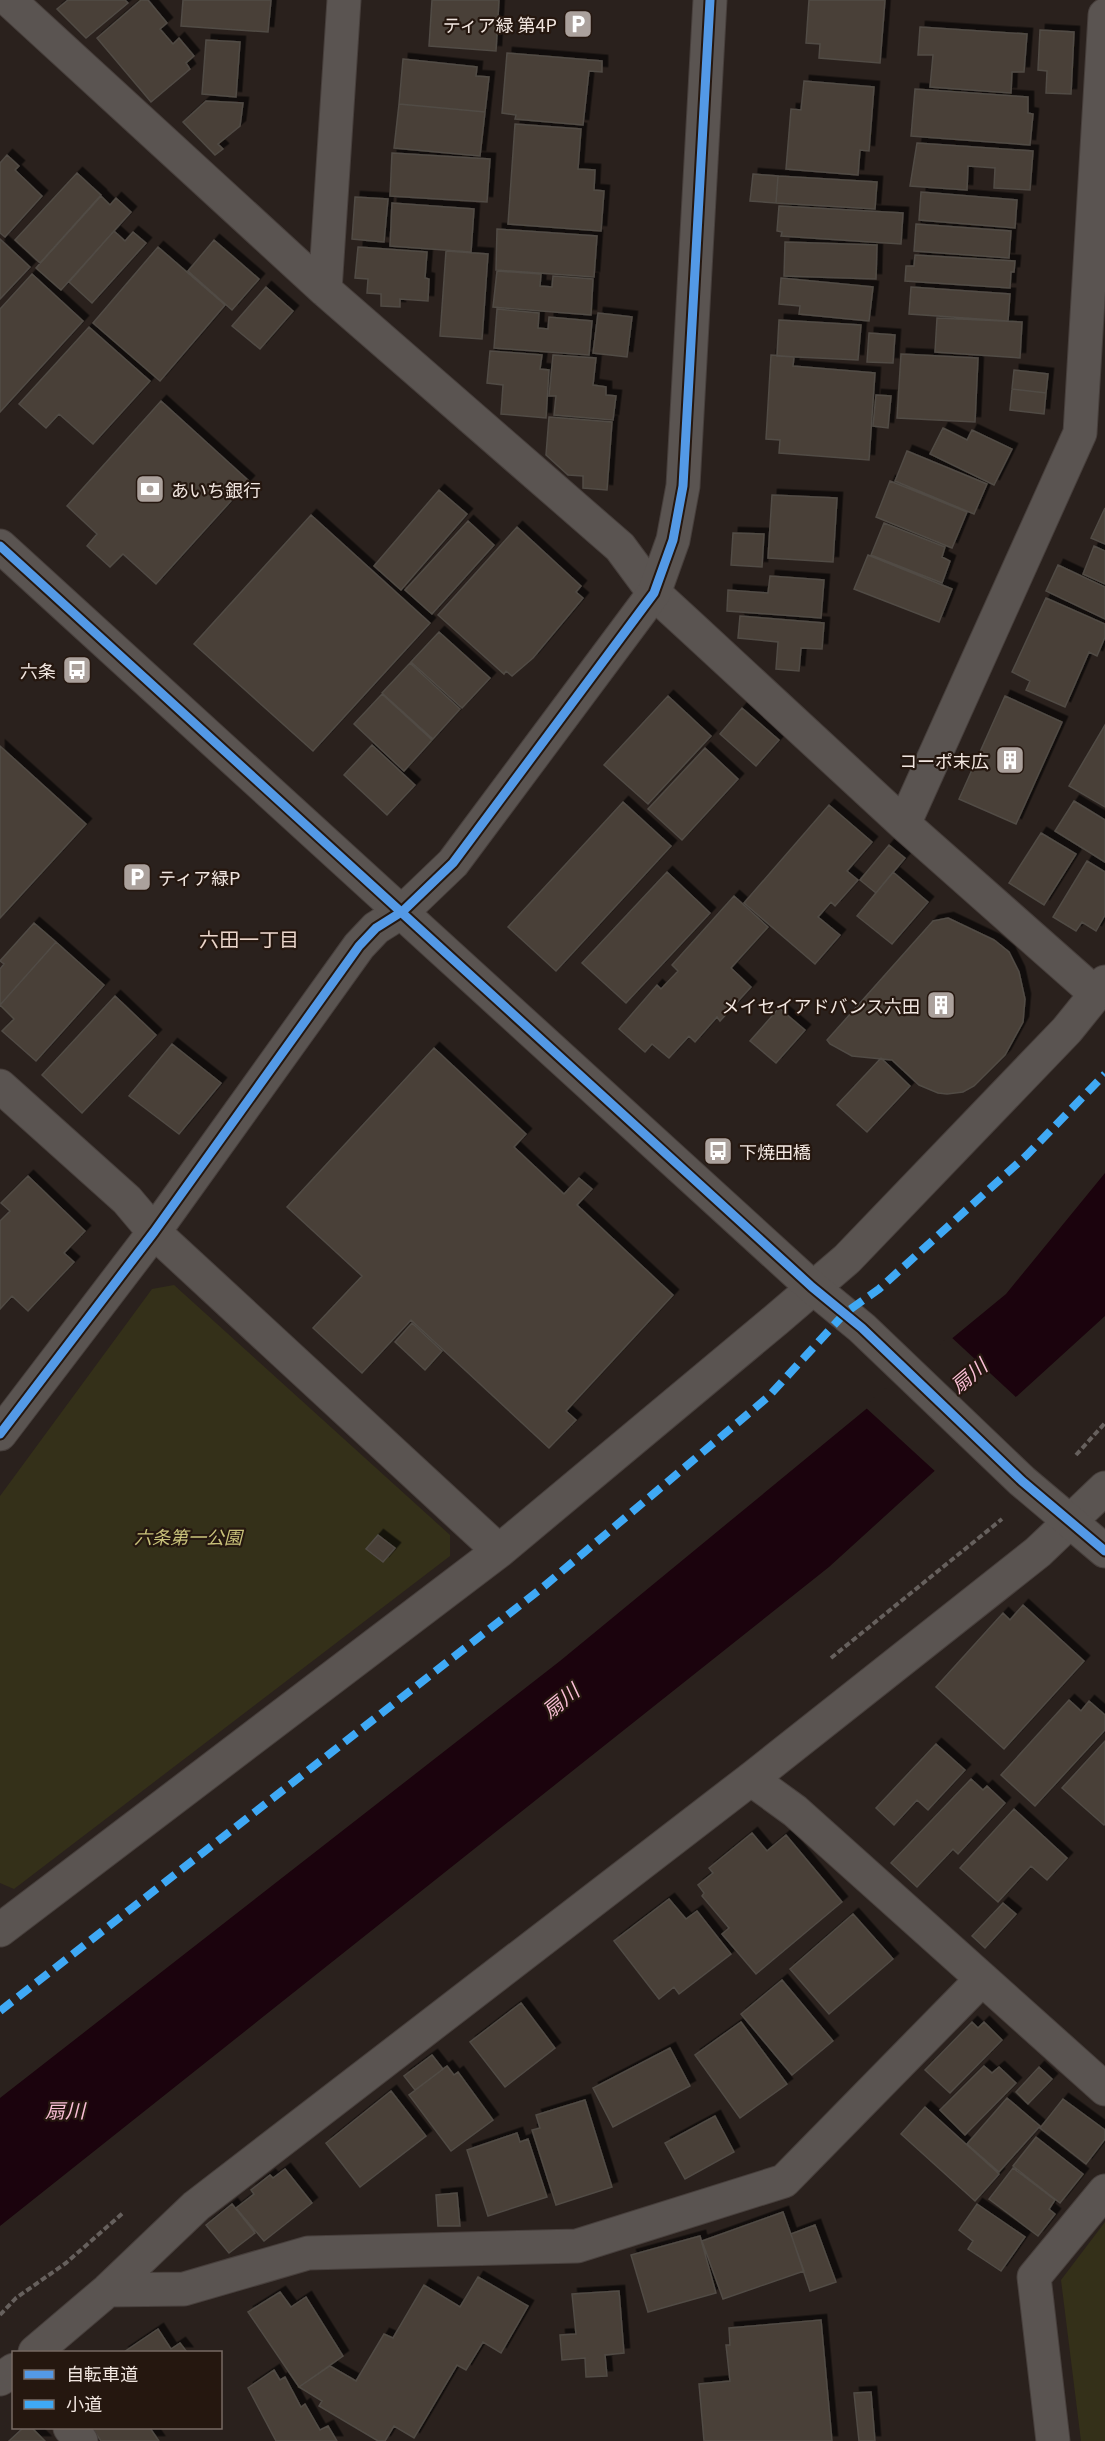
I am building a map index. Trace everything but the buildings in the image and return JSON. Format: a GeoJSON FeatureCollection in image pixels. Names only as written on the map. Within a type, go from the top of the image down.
{"type":"FeatureCollection","features":[{"type":"Feature","properties":{"kind":"street"},"geometry":{"type":"LineString","coordinates":[[325,290],[344,0]]}},
{"type":"Feature","properties":{"kind":"street"},"geometry":{"type":"LineString","coordinates":[[0,1434],[154,1232],[359,946],[376,928],[403,911],[453,863],[654,592],[673,540],[683,486],[710,0]]}},
{"type":"Feature","properties":{"kind":"street"},"geometry":{"type":"LineString","coordinates":[[0,1930],[499,1551],[847,1259],[1067,1030],[1101,988],[904,824],[654,592],[620,547],[579,514],[325,290],[8,4]]}},
{"type":"Feature","properties":{"kind":"street"},"geometry":{"type":"LineString","coordinates":[[904,824],[1080,433],[1105,15]]}},
{"type":"Feature","properties":{"kind":"street"},"geometry":{"type":"LineString","coordinates":[[0,546],[403,911],[812,1287],[862,1328],[1022,1481],[1105,1551]]}},
{"type":"Feature","properties":{"kind":"street"},"geometry":{"type":"LineString","coordinates":[[0,1086],[127,1200],[154,1232],[499,1551]]}},
{"type":"Feature","properties":{"kind":"street"},"geometry":{"type":"LineString","coordinates":[[36,2351],[108,2290],[196,2205],[752,1779],[1038,1552],[1105,1488]]}},
{"type":"Feature","properties":{"kind":"street"},"geometry":{"type":"LineString","coordinates":[[752,1779],[795,1811],[1105,2088]]}},
{"type":"Feature","properties":{"kind":"street"},"geometry":{"type":"LineString","coordinates":[[108,2290],[184,2289],[308,2253],[577,2246],[784,2181],[982,1979]]}},
{"type":"Feature","properties":{"kind":"street"},"geometry":{"type":"LineString","coordinates":[[1053,2441],[1034,2277],[1105,2191]]}},
{"type":"Feature","properties":{"kind":"street"},"geometry":{"type":"LineString","coordinates":[[72,2429],[81,2441]]}},
{"type":"Feature","properties":{"kind":"green space","name":"六条第一公園"},"geometry":{"type":"Polygon","coordinates":[[[174,1285],[450,1535],[450,1556],[14,1889],[0,1883],[0,1496],[152,1289],[174,1285]]]}},
{"type":"Feature","properties":{"kind":"green space"},"geometry":{"type":"Polygon","coordinates":[[[1105,2222],[1105,2441],[1081,2441],[1061,2280],[1105,2222]]]}},
{"type":"Feature","properties":{"kind":"water","name":"扇川"},"geometry":{"type":"Polygon","coordinates":[[[1105,1173],[1105,1316],[829,1567],[0,2226],[0,2098],[560,1661],[1006,1294],[1105,1173]]]}},
{"type":"Feature","properties":{"kind":"pier"},"geometry":{"type":"Polygon","coordinates":[[[950,1336],[1018,1399],[937,1473],[864,1406],[950,1336]]]}},
{"type":"Feature","properties":{"kind":"marked path"},"geometry":{"type":"LineString","coordinates":[[0,2011],[542,1588],[768,1397],[845,1313],[879,1289],[1027,1155],[1105,1074]]}},
{"type":"Feature","properties":{"kind":"cycle path"},"geometry":{"type":"LineString","coordinates":[[0,1434],[154,1232],[359,946],[376,928],[403,911],[453,863],[654,593],[673,540],[683,486],[710,0]]}},
{"type":"Feature","properties":{"kind":"cycle path"},"geometry":{"type":"LineString","coordinates":[[0,546],[812,1287],[862,1328],[1022,1481],[1105,1551]]}},
{"type":"Feature","properties":{"kind":"place","name":"ティア緑 第4P"},"geometry":{"type":"Point","coordinates":[578,24]}},
{"type":"Feature","properties":{"kind":"place","name":"あいち銀行"},"geometry":{"type":"Point","coordinates":[150,489]}},
{"type":"Feature","properties":{"kind":"place","name":"六条"},"geometry":{"type":"Point","coordinates":[77,670]}},
{"type":"Feature","properties":{"kind":"place","name":"コーポ末広"},"geometry":{"type":"Point","coordinates":[1010,760]}},
{"type":"Feature","properties":{"kind":"place","name":"ティア緑P"},"geometry":{"type":"Point","coordinates":[137,877]}},
{"type":"Feature","properties":{"kind":"place","name":"メイセイアドバンス六田"},"geometry":{"type":"Point","coordinates":[941,1005]}},
{"type":"Feature","properties":{"kind":"place","name":"下焼田橋"},"geometry":{"type":"Point","coordinates":[718,1151]}},
{"type":"Feature","properties":{"kind":"district","name":"六田一丁目"},"geometry":{"type":"Point","coordinates":[249,938]}}]}
